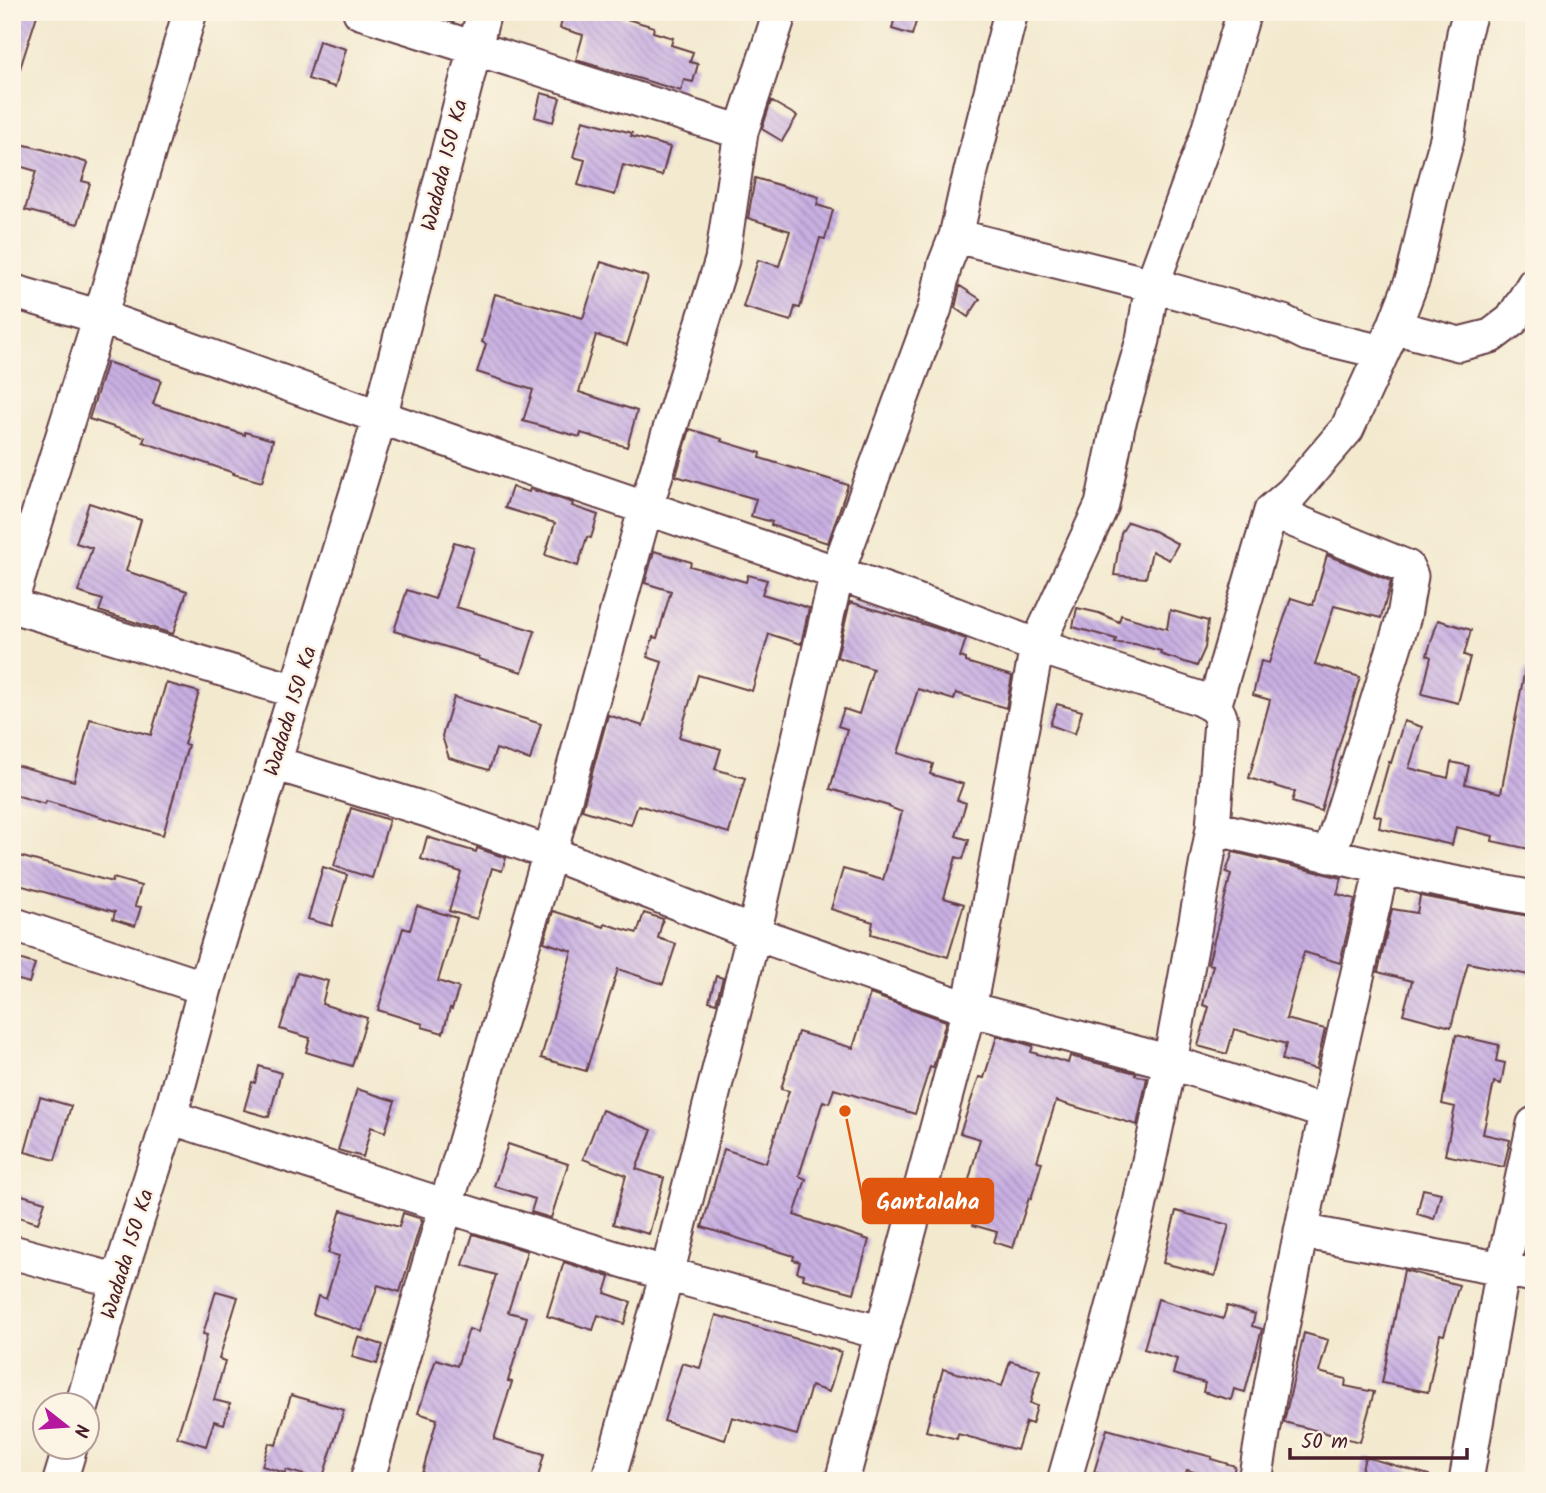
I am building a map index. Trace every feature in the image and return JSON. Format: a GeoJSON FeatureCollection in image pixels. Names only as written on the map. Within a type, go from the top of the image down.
{"type":"FeatureCollection","features":[{"type":"Feature","properties":{"kind":"street"},"geometry":{"type":"LineString","coordinates":[[12,598],[100,317],[190,12]]}},
{"type":"Feature","properties":{"kind":"street"},"geometry":{"type":"LineString","coordinates":[[360,12],[741,131]]}},
{"type":"Feature","properties":{"kind":"street","name":"Wadada 150 Ka"},"geometry":{"type":"LineString","coordinates":[[86,1392],[170,1117],[205,988],[380,417],[484,12]]}},
{"type":"Feature","properties":{"kind":"street"},"geometry":{"type":"LineString","coordinates":[[367,1481],[550,853],[646,507],[722,260],[741,131],[779,12]]}},
{"type":"Feature","properties":{"kind":"street"},"geometry":{"type":"LineString","coordinates":[[608,1481],[667,1273],[754,933],[838,573],[935,308],[945,264],[956,236],[1011,12]]}},
{"type":"Feature","properties":{"kind":"street"},"geometry":{"type":"LineString","coordinates":[[842,1481],[969,1009],[1037,646],[1102,505],[1118,426],[1143,340],[1152,285],[1205,141],[1244,12]]}},
{"type":"Feature","properties":{"kind":"street"},"geometry":{"type":"LineString","coordinates":[[1214,707],[1270,511],[1292,493],[1347,429],[1413,278],[1447,139],[1464,33],[1470,12]]}},
{"type":"Feature","properties":{"kind":"street"},"geometry":{"type":"LineString","coordinates":[[956,236],[1152,285],[1283,322],[1307,334],[1458,344],[1491,336],[1512,320],[1534,284]]}},
{"type":"Feature","properties":{"kind":"street"},"geometry":{"type":"LineString","coordinates":[[12,291],[100,317],[380,417],[838,573],[1037,646],[1198,698],[1219,711],[1221,720],[1213,828],[1170,1062],[1138,1213],[1064,1481]]}},
{"type":"Feature","properties":{"kind":"street"},"geometry":{"type":"LineString","coordinates":[[1270,511],[1407,567],[1411,576],[1404,616],[1329,856]]}},
{"type":"Feature","properties":{"kind":"street"},"geometry":{"type":"LineString","coordinates":[[12,606],[295,691]]}},
{"type":"Feature","properties":{"kind":"street"},"geometry":{"type":"LineString","coordinates":[[274,763],[427,810],[550,853],[754,933],[969,1009],[1170,1062],[1325,1112]]}},
{"type":"Feature","properties":{"kind":"street"},"geometry":{"type":"LineString","coordinates":[[1213,828],[1382,868],[1534,898]]}},
{"type":"Feature","properties":{"kind":"street"},"geometry":{"type":"LineString","coordinates":[[1255,1481],[1265,1415],[1325,1112],[1382,868]]}},
{"type":"Feature","properties":{"kind":"street"},"geometry":{"type":"LineString","coordinates":[[12,924],[205,988]]}},
{"type":"Feature","properties":{"kind":"street"},"geometry":{"type":"LineString","coordinates":[[170,1117],[446,1206],[667,1273],[882,1333]]}},
{"type":"Feature","properties":{"kind":"street"},"geometry":{"type":"LineString","coordinates":[[1466,1481],[1518,1272],[1534,1124]]}},
{"type":"Feature","properties":{"kind":"street"},"geometry":{"type":"LineString","coordinates":[[1301,1231],[1518,1272]]}},
{"type":"Feature","properties":{"kind":"street"},"geometry":{"type":"LineString","coordinates":[[12,1252],[118,1281]]}},
{"type":"Feature","properties":{"kind":"street"},"geometry":{"type":"LineString","coordinates":[[60,1481],[66,1462]]}},
{"type":"Feature","properties":{"kind":"building"},"geometry":{"type":"Polygon","coordinates":[[[12,12],[38,12],[16,81],[12,81],[12,12]]]}},
{"type":"Feature","properties":{"kind":"building"},"geometry":{"type":"Polygon","coordinates":[[[564,12],[603,12],[654,27],[653,32],[673,38],[671,45],[693,52],[690,62],[698,64],[693,82],[684,80],[681,91],[576,60],[583,35],[560,28],[564,12]]]}},
{"type":"Feature","properties":{"kind":"building"},"geometry":{"type":"Polygon","coordinates":[[[896,12],[919,12],[912,35],[892,29],[896,12]]]}},
{"type":"Feature","properties":{"kind":"building"},"geometry":{"type":"Polygon","coordinates":[[[319,41],[346,49],[335,87],[308,79],[319,41]]]}},
{"type":"Feature","properties":{"kind":"building"},"geometry":{"type":"Polygon","coordinates":[[[541,93],[560,98],[553,122],[535,117],[541,93]]]}},
{"type":"Feature","properties":{"kind":"building"},"geometry":{"type":"Polygon","coordinates":[[[771,101],[797,116],[782,141],[762,129],[771,101]]]}},
{"type":"Feature","properties":{"kind":"building"},"geometry":{"type":"Polygon","coordinates":[[[583,120],[632,133],[631,136],[670,147],[662,176],[623,165],[615,195],[578,185],[585,160],[573,157],[583,120]]]}},
{"type":"Feature","properties":{"kind":"building"},"geometry":{"type":"Polygon","coordinates":[[[12,142],[88,163],[82,181],[90,183],[78,224],[25,210],[36,171],[12,164],[12,142]]]}},
{"type":"Feature","properties":{"kind":"building"},"geometry":{"type":"Polygon","coordinates":[[[755,178],[819,197],[817,205],[833,210],[825,239],[820,238],[800,308],[795,307],[791,321],[743,307],[758,260],[779,266],[790,231],[748,218],[755,178]]]}},
{"type":"Feature","properties":{"kind":"building"},"geometry":{"type":"Polygon","coordinates":[[[601,262],[648,277],[627,345],[596,335],[579,392],[637,411],[627,447],[581,433],[580,437],[523,421],[533,390],[477,372],[486,344],[482,342],[495,294],[583,318],[601,262]]]}},
{"type":"Feature","properties":{"kind":"building"},"geometry":{"type":"Polygon","coordinates":[[[960,286],[980,299],[968,317],[955,308],[960,286]]]}},
{"type":"Feature","properties":{"kind":"building"},"geometry":{"type":"Polygon","coordinates":[[[107,362],[161,380],[153,404],[245,435],[245,432],[273,440],[262,482],[143,442],[145,437],[89,419],[107,362]]]}},
{"type":"Feature","properties":{"kind":"building"},"geometry":{"type":"Polygon","coordinates":[[[690,429],[761,453],[760,458],[848,485],[828,543],[751,516],[756,499],[676,476],[690,429]]]}},
{"type":"Feature","properties":{"kind":"building"},"geometry":{"type":"Polygon","coordinates":[[[512,487],[540,492],[598,515],[591,538],[587,537],[578,566],[545,555],[555,523],[505,508],[512,487]]]}},
{"type":"Feature","properties":{"kind":"building"},"geometry":{"type":"Polygon","coordinates":[[[89,503],[141,520],[126,571],[187,591],[173,634],[99,611],[103,600],[78,592],[92,548],[76,543],[89,503]]]}},
{"type":"Feature","properties":{"kind":"building"},"geometry":{"type":"Polygon","coordinates":[[[1128,522],[1154,531],[1178,544],[1169,560],[1152,551],[1146,578],[1114,575],[1121,533],[1128,522]]]}},
{"type":"Feature","properties":{"kind":"building"},"geometry":{"type":"Polygon","coordinates":[[[454,542],[474,548],[456,607],[535,631],[522,672],[394,631],[407,590],[435,599],[454,542]]]}},
{"type":"Feature","properties":{"kind":"building"},"geometry":{"type":"Polygon","coordinates":[[[654,551],[691,562],[690,566],[746,582],[748,575],[767,580],[762,594],[809,608],[801,644],[769,634],[752,691],[698,675],[679,737],[721,749],[715,769],[745,778],[729,833],[638,805],[631,825],[582,810],[608,715],[643,726],[662,662],[647,657],[653,637],[657,638],[671,591],[645,583],[654,551]]]}},
{"type":"Feature","properties":{"kind":"building"},"geometry":{"type":"Polygon","coordinates":[[[1327,555],[1391,581],[1381,618],[1334,606],[1315,664],[1360,677],[1321,811],[1292,802],[1295,792],[1249,778],[1270,700],[1253,695],[1261,661],[1269,663],[1291,598],[1313,605],[1327,555]]]}},
{"type":"Feature","properties":{"kind":"building"},"geometry":{"type":"Polygon","coordinates":[[[850,602],[966,639],[960,657],[966,659],[966,662],[1012,676],[1006,708],[956,693],[954,700],[918,689],[898,753],[933,764],[930,774],[963,784],[957,800],[966,803],[956,836],[969,840],[963,859],[956,857],[944,898],[964,904],[948,957],[871,934],[873,922],[831,909],[843,869],[883,880],[902,812],[830,789],[847,729],[838,726],[844,709],[859,714],[873,669],[837,657],[850,602]]]}},
{"type":"Feature","properties":{"kind":"building"},"geometry":{"type":"Polygon","coordinates":[[[1077,608],[1099,613],[1119,622],[1121,615],[1167,629],[1170,610],[1208,621],[1205,648],[1197,666],[1160,654],[1161,651],[1135,644],[1115,643],[1116,639],[1073,627],[1077,608]]]}},
{"type":"Feature","properties":{"kind":"building"},"geometry":{"type":"Polygon","coordinates":[[[1438,620],[1471,630],[1464,655],[1470,657],[1458,703],[1422,694],[1431,657],[1427,655],[1438,620]]]}},
{"type":"Feature","properties":{"kind":"building"},"geometry":{"type":"Polygon","coordinates":[[[1525,669],[1534,670],[1534,850],[1492,841],[1493,836],[1456,827],[1452,845],[1379,828],[1381,817],[1374,815],[1404,721],[1422,727],[1409,768],[1448,778],[1451,762],[1469,766],[1465,784],[1501,793],[1525,669]]]}},
{"type":"Feature","properties":{"kind":"building"},"geometry":{"type":"Polygon","coordinates":[[[166,683],[199,692],[184,744],[188,745],[163,835],[46,801],[45,804],[12,794],[12,764],[74,781],[90,719],[151,735],[166,683]]]}},
{"type":"Feature","properties":{"kind":"building"},"geometry":{"type":"Polygon","coordinates":[[[454,697],[541,724],[530,760],[496,749],[489,770],[449,758],[442,736],[454,697]]]}},
{"type":"Feature","properties":{"kind":"building"},"geometry":{"type":"Polygon","coordinates":[[[1057,704],[1082,711],[1075,734],[1050,725],[1057,704]]]}},
{"type":"Feature","properties":{"kind":"building"},"geometry":{"type":"Polygon","coordinates":[[[351,808],[389,820],[372,878],[334,866],[351,808]]]}},
{"type":"Feature","properties":{"kind":"building"},"geometry":{"type":"Polygon","coordinates":[[[427,837],[476,852],[477,848],[506,858],[502,871],[492,868],[477,919],[449,911],[461,872],[421,859],[427,837]]]}},
{"type":"Feature","properties":{"kind":"building"},"geometry":{"type":"Polygon","coordinates":[[[1233,852],[1342,878],[1337,894],[1355,899],[1340,963],[1304,952],[1286,1019],[1325,1029],[1316,1069],[1282,1060],[1286,1044],[1234,1029],[1227,1054],[1198,1046],[1209,1007],[1203,1005],[1213,965],[1208,964],[1231,874],[1226,872],[1233,852]]]}},
{"type":"Feature","properties":{"kind":"building"},"geometry":{"type":"Polygon","coordinates":[[[12,854],[112,882],[113,878],[141,886],[135,906],[141,907],[135,926],[113,919],[115,912],[12,883],[12,854]]]}},
{"type":"Feature","properties":{"kind":"building"},"geometry":{"type":"Polygon","coordinates":[[[323,867],[347,875],[332,926],[308,919],[323,867]]]}},
{"type":"Feature","properties":{"kind":"building"},"geometry":{"type":"Polygon","coordinates":[[[1420,896],[1534,917],[1534,976],[1468,963],[1451,1027],[1403,1014],[1412,981],[1378,972],[1392,909],[1417,913],[1420,896]]]}},
{"type":"Feature","properties":{"kind":"building"},"geometry":{"type":"Polygon","coordinates":[[[417,906],[457,918],[438,981],[459,988],[443,1033],[378,1010],[403,928],[410,930],[417,906]]]}},
{"type":"Feature","properties":{"kind":"building"},"geometry":{"type":"Polygon","coordinates":[[[553,911],[604,927],[605,924],[637,933],[644,913],[663,919],[658,938],[676,944],[663,984],[618,969],[586,1071],[541,1058],[572,951],[544,942],[553,911]]]}},
{"type":"Feature","properties":{"kind":"building"},"geometry":{"type":"Polygon","coordinates":[[[12,957],[35,964],[29,983],[12,978],[12,957]]]}},
{"type":"Feature","properties":{"kind":"building"},"geometry":{"type":"Polygon","coordinates":[[[297,973],[328,981],[322,1004],[367,1018],[352,1066],[306,1052],[310,1038],[280,1029],[297,973]]]}},
{"type":"Feature","properties":{"kind":"building"},"geometry":{"type":"Polygon","coordinates":[[[716,976],[723,978],[716,1003],[709,1001],[716,976]]]}},
{"type":"Feature","properties":{"kind":"building"},"geometry":{"type":"Polygon","coordinates":[[[870,994],[946,1021],[933,1068],[930,1067],[915,1114],[834,1089],[829,1103],[823,1101],[799,1176],[806,1179],[794,1215],[869,1240],[854,1293],[803,1279],[804,1274],[797,1272],[800,1262],[793,1260],[794,1256],[702,1227],[724,1149],[766,1163],[789,1091],[781,1089],[798,1032],[853,1048],[870,994]]]}},
{"type":"Feature","properties":{"kind":"building"},"geometry":{"type":"Polygon","coordinates":[[[1456,1035],[1499,1045],[1496,1061],[1505,1063],[1501,1084],[1494,1082],[1483,1134],[1510,1140],[1504,1167],[1445,1155],[1455,1107],[1442,1104],[1456,1035]]]}},
{"type":"Feature","properties":{"kind":"building"},"geometry":{"type":"Polygon","coordinates":[[[997,1036],[1033,1046],[1031,1052],[1068,1063],[1070,1056],[1147,1078],[1137,1125],[1056,1101],[1037,1161],[1042,1162],[1013,1248],[994,1242],[997,1232],[973,1225],[977,1213],[965,1209],[967,1203],[963,1202],[980,1139],[960,1133],[979,1077],[984,1078],[997,1036]]]}},
{"type":"Feature","properties":{"kind":"building"},"geometry":{"type":"Polygon","coordinates":[[[259,1066],[281,1073],[269,1117],[244,1110],[259,1066]]]}},
{"type":"Feature","properties":{"kind":"building"},"geometry":{"type":"Polygon","coordinates":[[[357,1089],[395,1101],[385,1132],[371,1127],[363,1157],[338,1150],[357,1089]]]}},
{"type":"Feature","properties":{"kind":"building"},"geometry":{"type":"Polygon","coordinates":[[[40,1097],[71,1106],[55,1160],[25,1152],[40,1097]]]}},
{"type":"Feature","properties":{"kind":"building"},"geometry":{"type":"Polygon","coordinates":[[[602,1110],[652,1130],[636,1169],[664,1178],[649,1234],[613,1224],[626,1175],[583,1159],[602,1110]]]}},
{"type":"Feature","properties":{"kind":"building"},"geometry":{"type":"Polygon","coordinates":[[[508,1144],[568,1164],[551,1218],[531,1212],[535,1199],[494,1186],[508,1144]]]}},
{"type":"Feature","properties":{"kind":"building"},"geometry":{"type":"Polygon","coordinates":[[[1423,1189],[1441,1193],[1434,1219],[1417,1214],[1423,1189]]]}},
{"type":"Feature","properties":{"kind":"building"},"geometry":{"type":"Polygon","coordinates":[[[12,1192],[45,1202],[38,1223],[12,1215],[12,1192]]]}},
{"type":"Feature","properties":{"kind":"building"},"geometry":{"type":"Polygon","coordinates":[[[341,1210],[399,1227],[403,1213],[422,1219],[400,1292],[378,1285],[362,1331],[313,1314],[318,1296],[326,1299],[339,1256],[328,1253],[341,1210]]]}},
{"type":"Feature","properties":{"kind":"building"},"geometry":{"type":"Polygon","coordinates":[[[1176,1211],[1229,1225],[1215,1276],[1163,1263],[1176,1211]]]}},
{"type":"Feature","properties":{"kind":"building"},"geometry":{"type":"Polygon","coordinates":[[[473,1234],[527,1251],[508,1312],[527,1317],[508,1381],[512,1382],[494,1439],[544,1454],[537,1481],[420,1481],[437,1419],[418,1413],[436,1359],[457,1366],[469,1329],[478,1332],[496,1275],[463,1265],[473,1234]]]}},
{"type":"Feature","properties":{"kind":"building"},"geometry":{"type":"Polygon","coordinates":[[[564,1262],[610,1277],[605,1293],[631,1302],[624,1324],[598,1315],[593,1330],[547,1316],[564,1262]]]}},
{"type":"Feature","properties":{"kind":"building"},"geometry":{"type":"Polygon","coordinates":[[[1404,1270],[1459,1285],[1444,1335],[1440,1334],[1428,1392],[1382,1383],[1404,1270]]]}},
{"type":"Feature","properties":{"kind":"building"},"geometry":{"type":"Polygon","coordinates":[[[216,1291],[238,1297],[219,1359],[225,1361],[214,1400],[230,1404],[224,1424],[214,1421],[206,1446],[177,1437],[199,1368],[207,1335],[203,1334],[216,1291]]]}},
{"type":"Feature","properties":{"kind":"building"},"geometry":{"type":"Polygon","coordinates":[[[1158,1299],[1223,1319],[1227,1306],[1255,1314],[1252,1326],[1262,1329],[1245,1392],[1234,1389],[1231,1400],[1203,1392],[1205,1383],[1173,1374],[1177,1359],[1144,1349],[1158,1299]]]}},
{"type":"Feature","properties":{"kind":"building"},"geometry":{"type":"Polygon","coordinates":[[[716,1315],[841,1352],[829,1392],[811,1386],[797,1435],[732,1417],[725,1440],[664,1421],[682,1363],[700,1368],[716,1315]]]}},
{"type":"Feature","properties":{"kind":"building"},"geometry":{"type":"Polygon","coordinates":[[[1304,1333],[1328,1340],[1319,1372],[1346,1379],[1345,1386],[1374,1392],[1360,1442],[1284,1422],[1304,1333]]]}},
{"type":"Feature","properties":{"kind":"building"},"geometry":{"type":"Polygon","coordinates":[[[358,1337],[383,1345],[377,1364],[352,1357],[358,1337]]]}},
{"type":"Feature","properties":{"kind":"building"},"geometry":{"type":"Polygon","coordinates":[[[1010,1361],[1040,1370],[1030,1403],[1037,1406],[1032,1424],[1026,1422],[1017,1450],[958,1434],[957,1439],[926,1431],[943,1369],[1002,1386],[1010,1361]]]}},
{"type":"Feature","properties":{"kind":"building"},"geometry":{"type":"Polygon","coordinates":[[[291,1395],[344,1410],[322,1480],[262,1466],[269,1443],[276,1445],[291,1395]]]}},
{"type":"Feature","properties":{"kind":"building"},"geometry":{"type":"Polygon","coordinates":[[[1107,1429],[1212,1457],[1211,1459],[1235,1466],[1231,1481],[1187,1470],[1184,1481],[1126,1481],[1094,1472],[1107,1429]]]}},
{"type":"Feature","properties":{"kind":"building"},"geometry":{"type":"Polygon","coordinates":[[[1365,1457],[1429,1475],[1429,1481],[1359,1481],[1365,1457]]]}},
{"type":"Feature","properties":{"kind":"place","name":"Gantalaha"},"geometry":{"type":"Point","coordinates":[845,1111]}}]}
